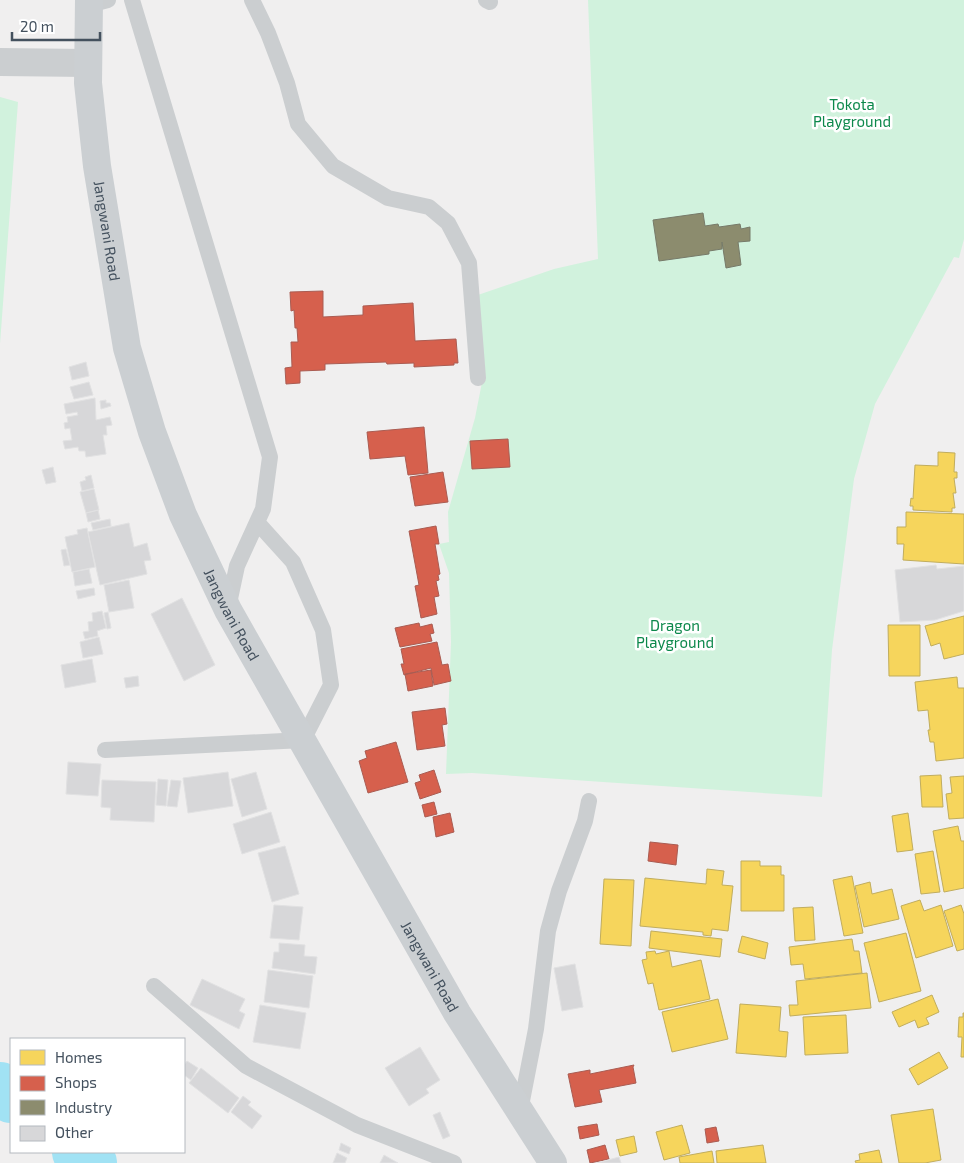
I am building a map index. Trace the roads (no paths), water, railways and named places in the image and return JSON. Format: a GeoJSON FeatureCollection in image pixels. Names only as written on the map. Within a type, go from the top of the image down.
{"type":"FeatureCollection","features":[{"type":"Feature","properties":{"kind":"street","name":"Jangwani Road"},"geometry":{"type":"LineString","coordinates":[[95,2],[87,63],[98,166],[127,348],[152,432],[182,516],[228,610],[456,1013],[553,1163]]}},
{"type":"Feature","properties":{"kind":"street"},"geometry":{"type":"LineString","coordinates":[[0,62],[87,63]]}},
{"type":"Feature","properties":{"kind":"lane"},"geometry":{"type":"LineString","coordinates":[[132,0],[270,457],[263,509],[237,566],[228,610]]}},
{"type":"Feature","properties":{"kind":"lane"},"geometry":{"type":"LineString","coordinates":[[252,0],[268,33],[284,75],[298,124],[333,166],[388,198],[429,207],[448,223],[469,263],[478,378]]}},
{"type":"Feature","properties":{"kind":"lane"},"geometry":{"type":"LineString","coordinates":[[104,750],[303,740],[331,685],[323,630],[294,562],[257,522]]}},
{"type":"Feature","properties":{"kind":"lane"},"geometry":{"type":"LineString","coordinates":[[520,1111],[536,1029],[548,931],[559,891],[585,821],[589,801]]}},
{"type":"Feature","properties":{"kind":"lane"},"geometry":{"type":"LineString","coordinates":[[154,986],[246,1066],[358,1126],[454,1163]]}},
{"type":"Feature","properties":{"kind":"waterway"},"geometry":{"type":"LineString","coordinates":[[0,1088],[10,1096]]}},
{"type":"Feature","properties":{"kind":"waterway"},"geometry":{"type":"LineString","coordinates":[[79,1153],[91,1163]]}},
{"type":"Feature","properties":{"kind":"park label","name":"Tokota Playground"},"geometry":{"type":"Point","coordinates":[852,112]}},
{"type":"Feature","properties":{"kind":"park label","name":"Dragon Playground"},"geometry":{"type":"Point","coordinates":[675,634]}}]}
